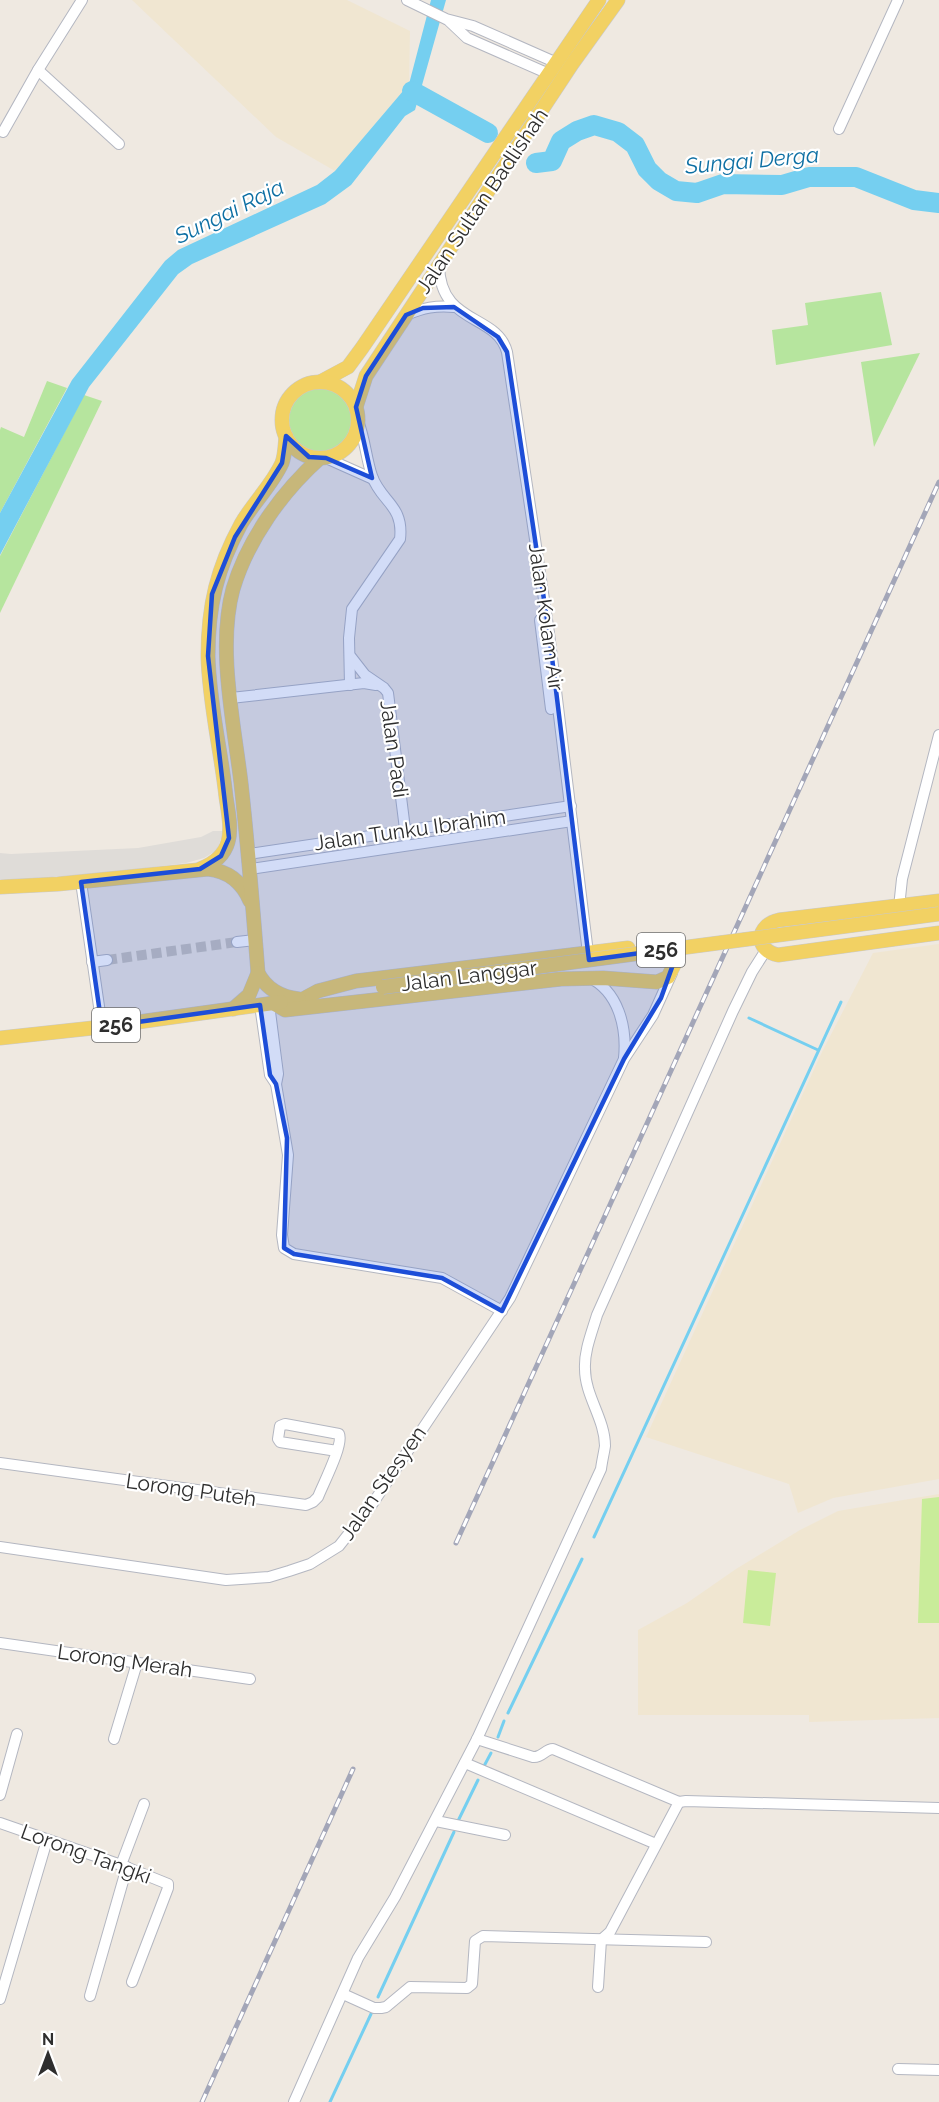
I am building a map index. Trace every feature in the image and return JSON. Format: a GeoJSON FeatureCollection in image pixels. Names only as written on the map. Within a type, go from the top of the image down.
{"type":"FeatureCollection","features":[{"type":"Feature","properties":{"kind":"main road","name":"Jalan Sultan Badlishah"},"geometry":{"type":"LineString","coordinates":[[320,382],[348,367],[355,358],[599,0]]}},
{"type":"Feature","properties":{"kind":"main road","name":"Jalan Sultan Badlishah"},"geometry":{"type":"LineString","coordinates":[[357,414],[366,376],[572,64],[618,0]]}},
{"type":"Feature","properties":{"kind":"main road"},"geometry":{"type":"LineString","coordinates":[[320,382],[342,389],[353,400],[357,414],[356,434],[349,445],[339,453],[323,458],[309,457],[292,446],[286,436],[282,418],[286,405],[294,393],[306,385],[320,382]]}},
{"type":"Feature","properties":{"kind":"main road"},"geometry":{"type":"LineString","coordinates":[[200,869],[212,864],[221,856],[227,845],[230,831],[221,752],[211,701],[208,656],[211,604],[215,585],[235,537],[282,463],[286,436]]}},
{"type":"Feature","properties":{"kind":"main road"},"geometry":{"type":"LineString","coordinates":[[267,1004],[285,1010],[588,977],[657,982],[668,977],[675,963],[674,954],[665,945],[356,981],[318,991],[302,998],[291,998],[275,992],[262,980],[258,973],[251,869],[227,664],[228,626],[234,588],[244,562],[275,507],[295,481],[323,458]]}},
{"type":"Feature","properties":{"kind":"main road"},"geometry":{"type":"LineString","coordinates":[[0,887],[81,882],[200,869],[215,870],[230,876],[242,886],[252,906]]}},
{"type":"Feature","properties":{"kind":"main road"},"geometry":{"type":"LineString","coordinates":[[939,902],[771,922],[764,927],[761,935],[766,950],[778,955],[939,933]]}},
{"type":"Feature","properties":{"kind":"main road","name":"Jalan Langgar"},"geometry":{"type":"LineString","coordinates":[[0,1038],[231,1010],[383,987],[939,914]]}},
{"type":"Feature","properties":{"kind":"main road"},"geometry":{"type":"LineString","coordinates":[[231,1010],[249,995],[258,973]]}},
{"type":"Feature","properties":{"kind":"street"},"geometry":{"type":"LineString","coordinates":[[3,132],[38,70],[82,0]]}},
{"type":"Feature","properties":{"kind":"street"},"geometry":{"type":"LineString","coordinates":[[407,0],[446,19],[467,38],[553,69]]}},
{"type":"Feature","properties":{"kind":"street"},"geometry":{"type":"LineString","coordinates":[[839,129],[898,0]]}},
{"type":"Feature","properties":{"kind":"street"},"geometry":{"type":"LineString","coordinates":[[38,70],[119,144]]}},
{"type":"Feature","properties":{"kind":"street","name":"Jalan Kolam Air"},"geometry":{"type":"LineString","coordinates":[[439,265],[441,286],[454,307],[498,337],[505,345],[507,352],[549,633],[588,953]]}},
{"type":"Feature","properties":{"kind":"street"},"geometry":{"type":"LineString","coordinates":[[406,315],[423,308],[454,307]]}},
{"type":"Feature","properties":{"kind":"street"},"geometry":{"type":"LineString","coordinates":[[350,685],[352,609],[400,539],[401,527],[398,514],[373,479],[357,414]]}},
{"type":"Feature","properties":{"kind":"street"},"geometry":{"type":"LineString","coordinates":[[323,458],[373,479]]}},
{"type":"Feature","properties":{"kind":"street"},"geometry":{"type":"LineString","coordinates":[[540,620],[552,713]]}},
{"type":"Feature","properties":{"kind":"street"},"geometry":{"type":"LineString","coordinates":[[350,656],[365,675],[384,688]]}},
{"type":"Feature","properties":{"kind":"street"},"geometry":{"type":"LineString","coordinates":[[231,698],[369,683],[384,688]]}},
{"type":"Feature","properties":{"kind":"street","name":"Jalan Padi"},"geometry":{"type":"LineString","coordinates":[[384,688],[388,693],[407,846]]}},
{"type":"Feature","properties":{"kind":"street"},"geometry":{"type":"LineString","coordinates":[[899,907],[902,879],[939,735]]}},
{"type":"Feature","properties":{"kind":"street","name":"Jalan Tunku Ibrahim"},"geometry":{"type":"LineString","coordinates":[[249,854],[571,806]]}},
{"type":"Feature","properties":{"kind":"street","name":"Jalan Tunku Ibrahim"},"geometry":{"type":"LineString","coordinates":[[251,869],[572,821]]}},
{"type":"Feature","properties":{"kind":"street"},"geometry":{"type":"LineString","coordinates":[[81,882],[102,1027]]}},
{"type":"Feature","properties":{"kind":"street"},"geometry":{"type":"LineString","coordinates":[[237,942],[255,940]]}},
{"type":"Feature","properties":{"kind":"street"},"geometry":{"type":"LineString","coordinates":[[294,2102],[358,1958],[373,1930],[388,1909],[436,1821],[477,1739],[601,1469],[605,1445],[603,1433],[591,1399],[584,1369],[597,1315],[733,1011],[766,950]]}},
{"type":"Feature","properties":{"kind":"street"},"geometry":{"type":"LineString","coordinates":[[92,962],[107,960]]}},
{"type":"Feature","properties":{"kind":"street","name":"Jalan Stesyen"},"geometry":{"type":"LineString","coordinates":[[0,1547],[226,1581],[268,1577],[310,1564],[328,1554],[346,1538],[373,1503],[510,1298],[624,1059],[653,1015],[673,969]]}},
{"type":"Feature","properties":{"kind":"street"},"geometry":{"type":"LineString","coordinates":[[588,977],[604,988],[620,1014],[625,1034],[624,1059]]}},
{"type":"Feature","properties":{"kind":"street"},"geometry":{"type":"LineString","coordinates":[[267,1004],[278,1074],[276,1084],[287,1138],[288,1155],[282,1235],[284,1248],[294,1254],[442,1278],[501,1311]]}},
{"type":"Feature","properties":{"kind":"street","name":"Lorong Puteh"},"geometry":{"type":"LineString","coordinates":[[0,1463],[306,1505],[318,1497],[341,1439],[339,1434],[285,1424],[279,1426],[278,1439],[280,1442],[336,1451]]}},
{"type":"Feature","properties":{"kind":"street","name":"Lorong Merah"},"geometry":{"type":"LineString","coordinates":[[0,1643],[250,1679]]}},
{"type":"Feature","properties":{"kind":"street"},"geometry":{"type":"LineString","coordinates":[[114,1739],[137,1663]]}},
{"type":"Feature","properties":{"kind":"street"},"geometry":{"type":"LineString","coordinates":[[0,1795],[17,1734]]}},
{"type":"Feature","properties":{"kind":"street"},"geometry":{"type":"LineString","coordinates":[[477,1739],[533,1757],[539,1757],[553,1749],[679,1802],[939,1808]]}},
{"type":"Feature","properties":{"kind":"street"},"geometry":{"type":"LineString","coordinates":[[465,1763],[656,1844]]}},
{"type":"Feature","properties":{"kind":"street"},"geometry":{"type":"LineString","coordinates":[[598,1987],[600,1940],[610,1932],[679,1802]]}},
{"type":"Feature","properties":{"kind":"street"},"geometry":{"type":"LineString","coordinates":[[90,1996],[124,1866],[144,1804]]}},
{"type":"Feature","properties":{"kind":"street"},"geometry":{"type":"LineString","coordinates":[[436,1821],[505,1835]]}},
{"type":"Feature","properties":{"kind":"street","name":"Lorong Tangki"},"geometry":{"type":"LineString","coordinates":[[0,1823],[167,1883],[168,1888],[132,1982]]}},
{"type":"Feature","properties":{"kind":"street"},"geometry":{"type":"LineString","coordinates":[[0,1999],[47,1840]]}},
{"type":"Feature","properties":{"kind":"street"},"geometry":{"type":"LineString","coordinates":[[343,1994],[374,2008],[381,2008],[386,2007],[410,1987],[467,1988],[472,1983],[475,1941],[483,1936],[706,1942]]}},
{"type":"Feature","properties":{"kind":"street"},"geometry":{"type":"LineString","coordinates":[[898,2069],[939,2070]]}},
{"type":"Feature","properties":{"kind":"highlighted area"},"geometry":{"type":"Polygon","coordinates":[[[454,307],[498,337],[507,352],[549,633],[589,960],[670,949],[675,959],[661,998],[624,1059],[502,1311],[442,1278],[294,1254],[284,1248],[287,1138],[276,1084],[270,1075],[260,1005],[102,1027],[81,882],[200,869],[221,856],[229,838],[208,656],[212,594],[235,537],[282,463],[286,436],[309,457],[326,458],[372,478],[356,407],[366,376],[406,315],[423,308],[454,307]]]}},
{"type":"Feature","properties":{"kind":"shaded area"},"geometry":{"type":"Polygon","coordinates":[[[132,0],[347,0],[410,31],[409,84],[335,171],[276,137],[132,0]]]}},
{"type":"Feature","properties":{"kind":"shaded area"},"geometry":{"type":"Polygon","coordinates":[[[213,831],[223,833],[217,850],[204,858],[186,863],[113,872],[15,880],[0,879],[0,853],[138,848],[201,837],[213,831]]]}},
{"type":"Feature","properties":{"kind":"shaded area"},"geometry":{"type":"Polygon","coordinates":[[[939,944],[939,1479],[833,1498],[798,1513],[789,1484],[646,1437],[822,1052],[873,953],[939,944]]]}},
{"type":"Feature","properties":{"kind":"shaded area"},"geometry":{"type":"Polygon","coordinates":[[[939,1494],[939,1718],[809,1722],[809,1715],[638,1715],[638,1630],[687,1603],[736,1569],[800,1530],[838,1511],[939,1494]]]}},
{"type":"Feature","properties":{"kind":"green space"},"geometry":{"type":"Polygon","coordinates":[[[881,292],[892,345],[776,365],[772,330],[808,325],[805,303],[881,292]]]}},
{"type":"Feature","properties":{"kind":"green space"},"geometry":{"type":"Polygon","coordinates":[[[920,353],[874,447],[861,362],[920,353]]]}},
{"type":"Feature","properties":{"kind":"green space"},"geometry":{"type":"Polygon","coordinates":[[[47,381],[67,388],[0,513],[1,427],[24,437],[47,381]]]}},
{"type":"Feature","properties":{"kind":"green space"},"geometry":{"type":"Polygon","coordinates":[[[321,388],[333,390],[344,397],[351,408],[353,420],[351,432],[344,443],[333,450],[321,452],[309,450],[298,443],[291,432],[289,420],[291,408],[298,397],[309,390],[321,388]]]}},
{"type":"Feature","properties":{"kind":"green space"},"geometry":{"type":"Polygon","coordinates":[[[84,395],[102,401],[0,613],[0,556],[84,395]]]}},
{"type":"Feature","properties":{"kind":"green space"},"geometry":{"type":"Polygon","coordinates":[[[939,1497],[939,1623],[918,1623],[922,1499],[939,1497]]]}},
{"type":"Feature","properties":{"kind":"green space"},"geometry":{"type":"Polygon","coordinates":[[[748,1570],[776,1573],[770,1626],[743,1623],[748,1570]]]}},
{"type":"Feature","properties":{"kind":"water","name":"Sungai Raja"},"geometry":{"type":"Polygon","coordinates":[[[431,0],[446,0],[415,110],[405,116],[351,185],[325,204],[192,264],[178,274],[89,387],[0,555],[0,513],[72,380],[165,261],[178,250],[317,185],[335,171],[409,84],[431,0]]]}},
{"type":"Feature","properties":{"kind":"waterway","name":"Sungai Derga"},"geometry":{"type":"LineString","coordinates":[[412,91],[488,133]]}},
{"type":"Feature","properties":{"kind":"waterway","name":"Sungai Derga"},"geometry":{"type":"LineString","coordinates":[[536,163],[552,161],[561,141],[577,131],[594,125],[618,132],[635,145],[647,169],[659,181],[676,191],[697,193],[723,184],[782,185],[809,177],[856,177],[914,200],[939,203]]}},
{"type":"Feature","properties":{"kind":"waterway"},"geometry":{"type":"LineString","coordinates":[[594,1537],[841,1002]]}},
{"type":"Feature","properties":{"kind":"waterway"},"geometry":{"type":"LineString","coordinates":[[749,1018],[818,1050]]}},
{"type":"Feature","properties":{"kind":"waterway"},"geometry":{"type":"LineString","coordinates":[[508,1713],[582,1559]]}},
{"type":"Feature","properties":{"kind":"waterway"},"geometry":{"type":"LineString","coordinates":[[498,1737],[504,1721]]}},
{"type":"Feature","properties":{"kind":"waterway"},"geometry":{"type":"LineString","coordinates":[[483,1768],[491,1753]]}},
{"type":"Feature","properties":{"kind":"waterway"},"geometry":{"type":"LineString","coordinates":[[458,1821],[478,1780]]}},
{"type":"Feature","properties":{"kind":"waterway"},"geometry":{"type":"LineString","coordinates":[[378,1997],[454,1832]]}},
{"type":"Feature","properties":{"kind":"waterway"},"geometry":{"type":"LineString","coordinates":[[330,2102],[371,2014]]}},
{"type":"Feature","properties":{"kind":"tunnel"},"geometry":{"type":"LineString","coordinates":[[107,960],[237,942]]}},
{"type":"Feature","properties":{"kind":"railway"},"geometry":{"type":"LineString","coordinates":[[456,1543],[939,482]]}},
{"type":"Feature","properties":{"kind":"railway"},"geometry":{"type":"LineString","coordinates":[[202,2102],[353,1769]]}}]}
